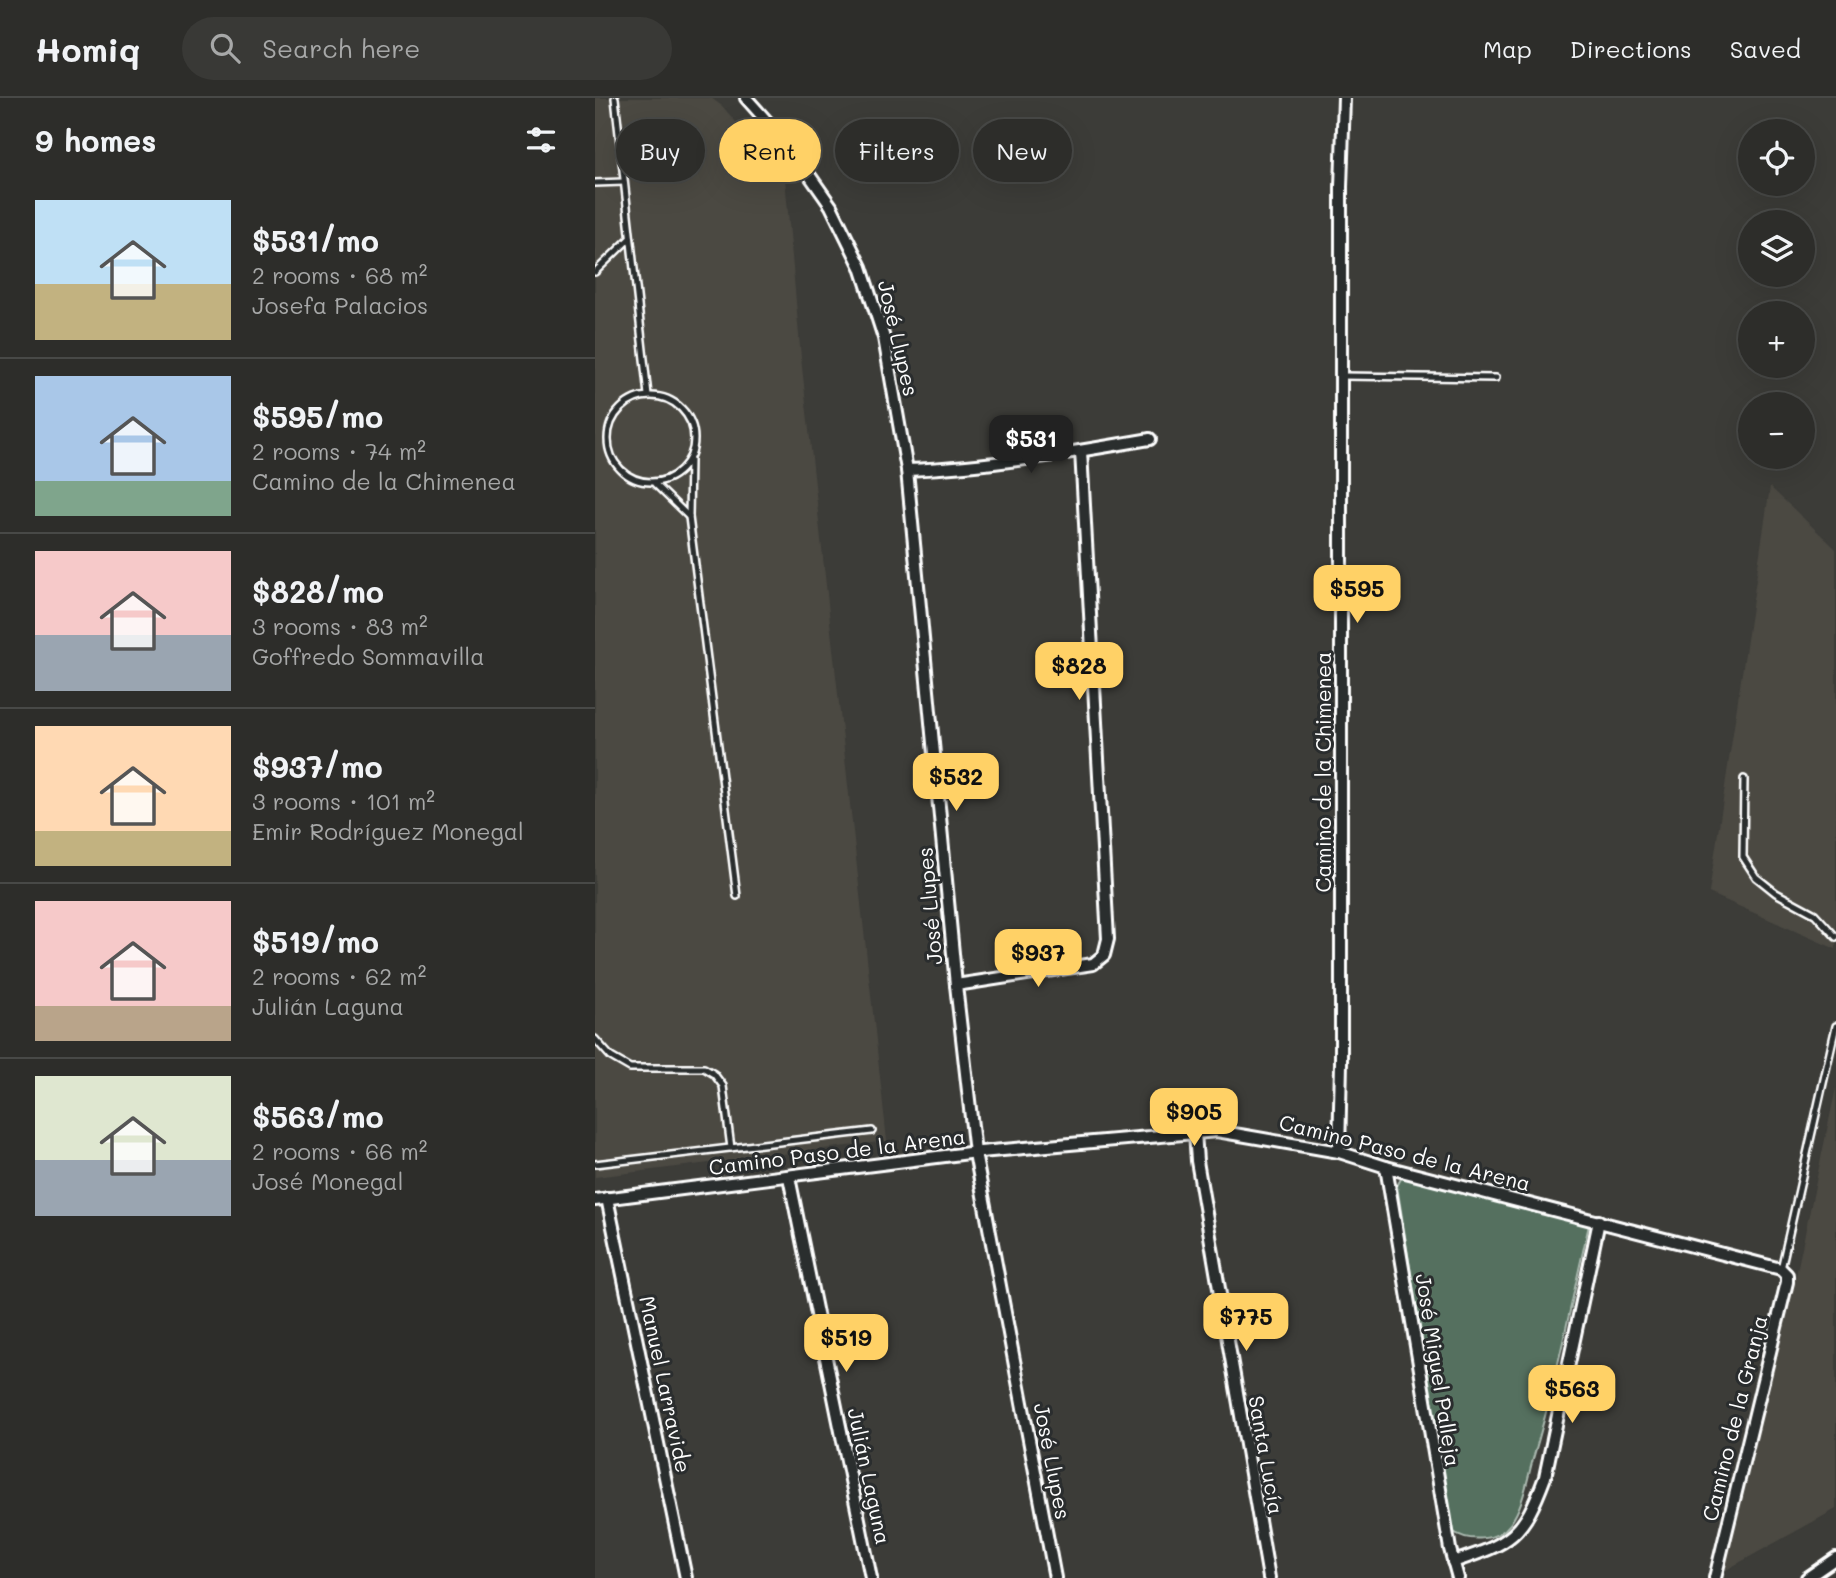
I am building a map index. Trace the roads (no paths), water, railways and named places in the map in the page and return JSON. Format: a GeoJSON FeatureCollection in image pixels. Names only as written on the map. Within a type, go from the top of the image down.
{"type":"FeatureCollection","features":[{"type":"Feature","properties":{"kind":"street","name":"José Llupes"},"geometry":{"type":"LineString","coordinates":[[746,98],[804,165],[831,206],[862,267],[884,338],[907,470],[956,985],[975,1153],[1055,1578]]}},
{"type":"Feature","properties":{"kind":"street","name":"Camino de la Chimenea"},"geometry":{"type":"LineString","coordinates":[[1339,1152],[1341,187],[1344,98]]}},
{"type":"Feature","properties":{"kind":"street"},"geometry":{"type":"LineString","coordinates":[[907,470],[1016,461],[1150,439]]}},
{"type":"Feature","properties":{"kind":"street"},"geometry":{"type":"LineString","coordinates":[[956,985],[1093,964],[1104,955],[1108,939],[1081,451]]}},
{"type":"Feature","properties":{"kind":"street","name":"Camino Paso de la Arena"},"geometry":{"type":"LineString","coordinates":[[595,1200],[975,1153],[1195,1132],[1230,1132],[1339,1152],[1386,1167],[1781,1269]]}},
{"type":"Feature","properties":{"kind":"street","name":"Santa Lucía"},"geometry":{"type":"LineString","coordinates":[[1195,1132],[1197,1161],[1269,1578]]}},
{"type":"Feature","properties":{"kind":"street","name":"José Miguel Palleja"},"geometry":{"type":"LineString","coordinates":[[1386,1167],[1453,1562],[1458,1578]]}},
{"type":"Feature","properties":{"kind":"street","name":"Julián Laguna"},"geometry":{"type":"LineString","coordinates":[[789,1177],[871,1578]]}},
{"type":"Feature","properties":{"kind":"street","name":"Manuel Larravide"},"geometry":{"type":"LineString","coordinates":[[607,1198],[686,1578]]}},
{"type":"Feature","properties":{"kind":"street"},"geometry":{"type":"LineString","coordinates":[[1453,1562],[1511,1538],[1525,1522],[1535,1502],[1545,1477],[1599,1221]]}},
{"type":"Feature","properties":{"kind":"street","name":"Camino de la Granja"},"geometry":{"type":"LineString","coordinates":[[1715,1578],[1787,1282],[1787,1275],[1781,1269]]}},
{"type":"Feature","properties":{"kind":"street"},"geometry":{"type":"LineString","coordinates":[[1807,1578],[1836,1558]]}},
{"type":"Feature","properties":{"kind":"lane"},"geometry":{"type":"LineString","coordinates":[[615,98],[617,119]]}},
{"type":"Feature","properties":{"kind":"lane"},"geometry":{"type":"LineString","coordinates":[[595,183],[624,182],[648,395]]}},
{"type":"Feature","properties":{"kind":"lane"},"geometry":{"type":"LineString","coordinates":[[595,272],[630,238]]}},
{"type":"Feature","properties":{"kind":"lane"},"geometry":{"type":"LineString","coordinates":[[1341,376],[1496,378]]}},
{"type":"Feature","properties":{"kind":"lane"},"geometry":{"type":"LineString","coordinates":[[690,460],[675,477],[655,484],[632,479],[614,464],[607,443],[611,420],[626,403],[648,395],[666,398],[682,408],[692,424],[695,442],[690,460],[689,517],[737,896]]}},
{"type":"Feature","properties":{"kind":"lane"},"geometry":{"type":"LineString","coordinates":[[655,484],[689,517]]}},
{"type":"Feature","properties":{"kind":"lane"},"geometry":{"type":"LineString","coordinates":[[1744,779],[1743,857],[1756,877],[1776,893],[1815,914],[1836,937]]}},
{"type":"Feature","properties":{"kind":"lane"},"geometry":{"type":"LineString","coordinates":[[1781,1269],[1836,1026]]}},
{"type":"Feature","properties":{"kind":"lane"},"geometry":{"type":"LineString","coordinates":[[595,1039],[611,1057],[630,1068],[704,1068],[714,1074],[723,1086],[731,1148]]}},
{"type":"Feature","properties":{"kind":"lane"},"geometry":{"type":"LineString","coordinates":[[595,1164],[872,1131]]}}]}
